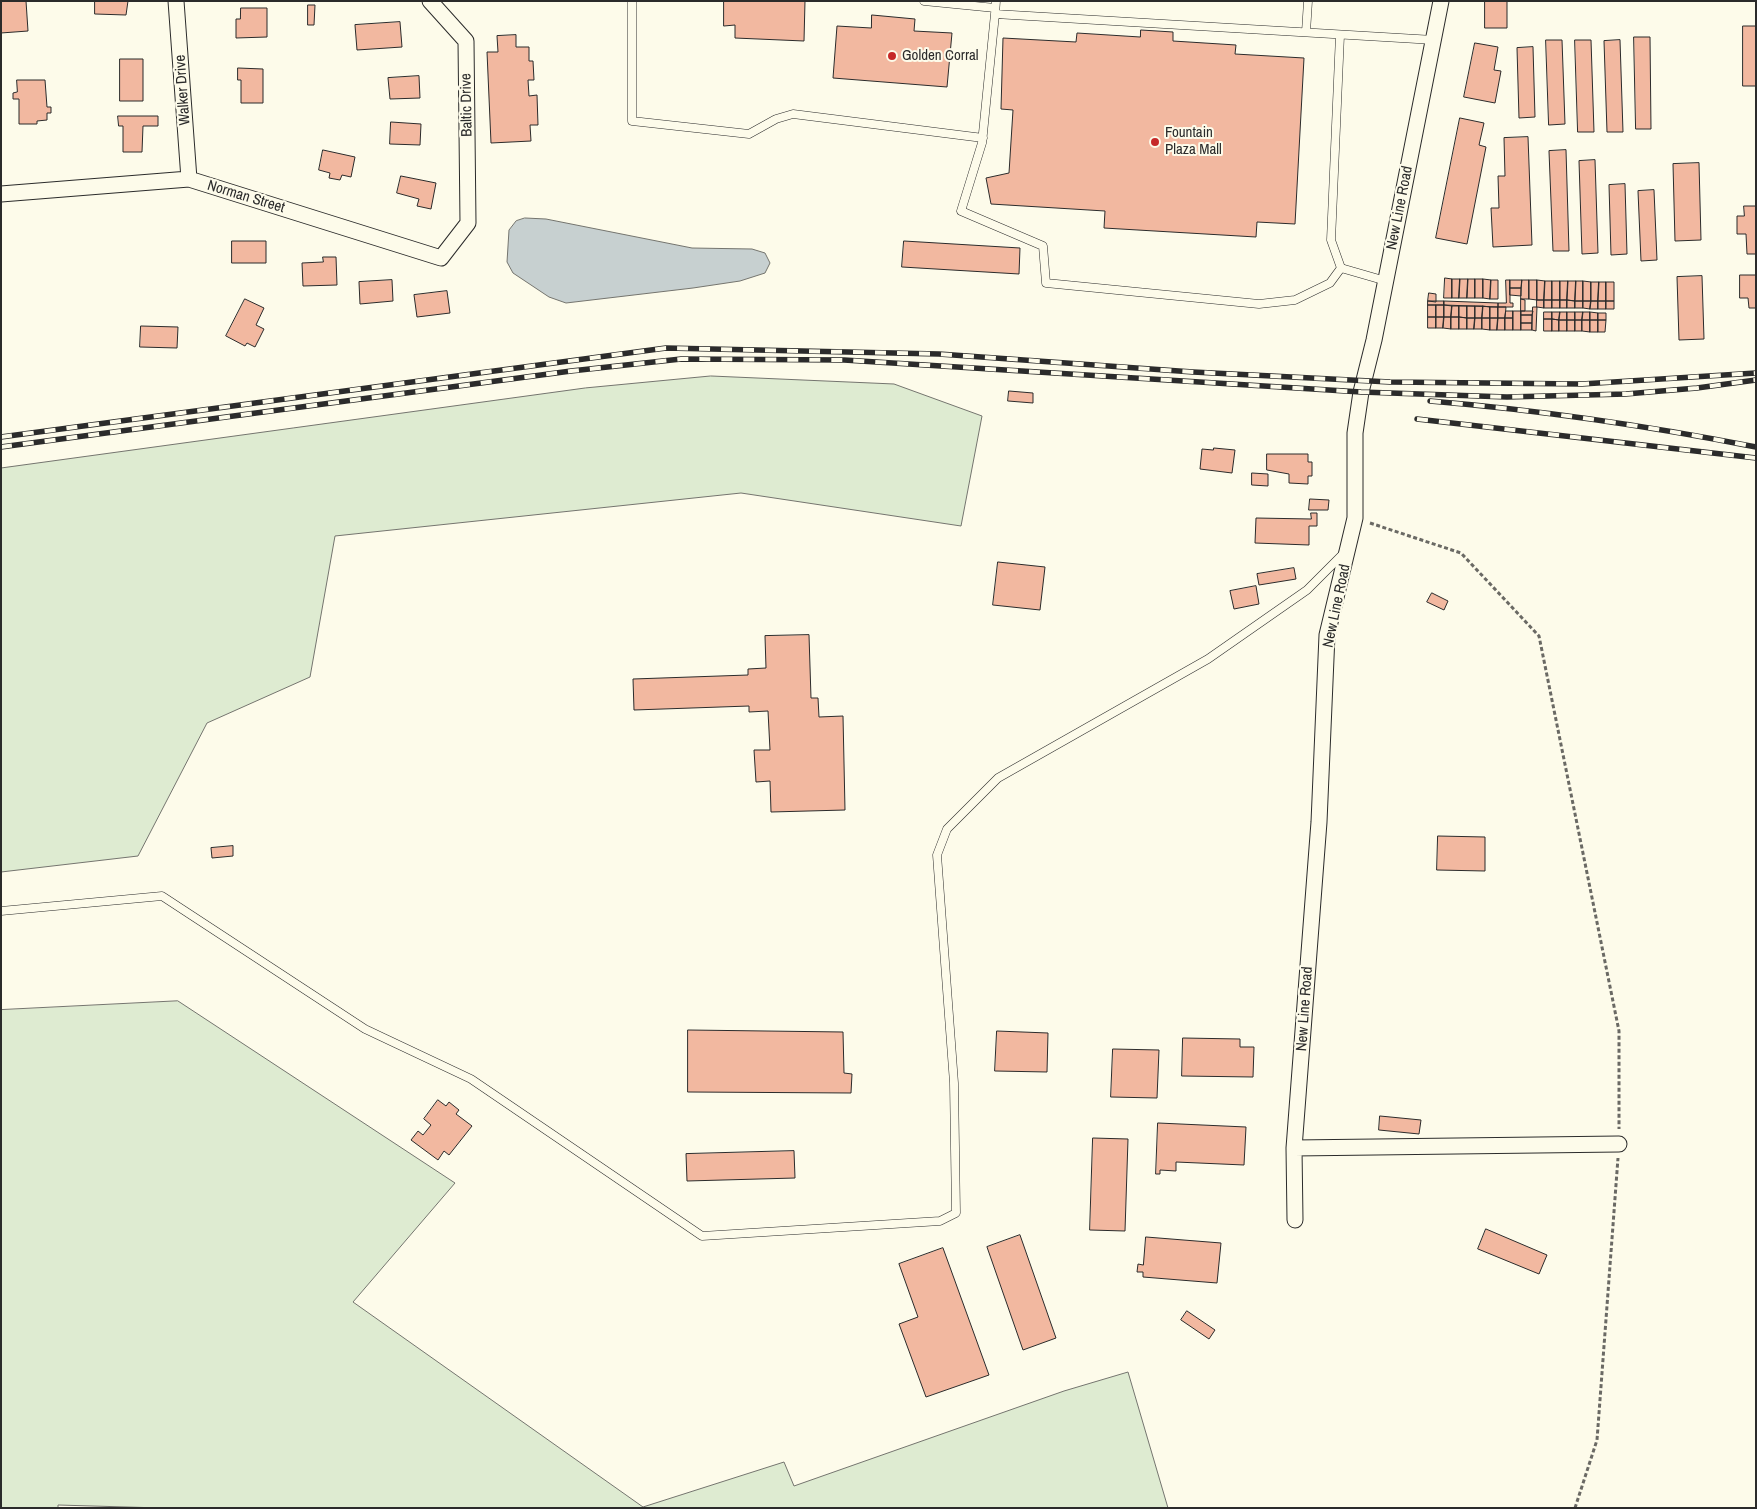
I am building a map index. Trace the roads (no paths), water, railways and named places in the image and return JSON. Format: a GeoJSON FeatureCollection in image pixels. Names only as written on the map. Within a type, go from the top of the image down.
{"type":"FeatureCollection","features":[{"type":"Feature","properties":{"kind":"street","name":"Walker Drive"},"geometry":{"type":"LineString","coordinates":[[176,1],[189,179]]}},
{"type":"Feature","properties":{"kind":"street","name":"Baltic Drive"},"geometry":{"type":"LineString","coordinates":[[430,1],[466,41],[468,223]]}},
{"type":"Feature","properties":{"kind":"street","name":"New Line Road"},"geometry":{"type":"LineString","coordinates":[[1295,1220],[1294,1148],[1320,822],[1328,635],[1355,518],[1355,433],[1361,392],[1386,281],[1441,1]]}},
{"type":"Feature","properties":{"kind":"street","name":"Norman Street"},"geometry":{"type":"LineString","coordinates":[[1,194],[189,179],[441,258],[468,223]]}},
{"type":"Feature","properties":{"kind":"street"},"geometry":{"type":"LineString","coordinates":[[1294,1148],[1619,1144]]}},
{"type":"Feature","properties":{"kind":"lane"},"geometry":{"type":"LineString","coordinates":[[632,1],[632,121],[749,134],[776,119],[793,114],[983,138]]}},
{"type":"Feature","properties":{"kind":"lane"},"geometry":{"type":"LineString","coordinates":[[924,1],[1306,32],[1434,40]]}},
{"type":"Feature","properties":{"kind":"lane"},"geometry":{"type":"LineString","coordinates":[[1306,32],[1308,1]]}},
{"type":"Feature","properties":{"kind":"lane"},"geometry":{"type":"LineString","coordinates":[[995,8],[983,138],[961,211],[1043,246],[1046,283],[1259,304],[1295,300],[1330,282],[1341,268]]}},
{"type":"Feature","properties":{"kind":"lane"},"geometry":{"type":"LineString","coordinates":[[1340,34],[1331,240],[1341,268]]}},
{"type":"Feature","properties":{"kind":"lane"},"geometry":{"type":"LineString","coordinates":[[1341,268],[1386,281]]}},
{"type":"Feature","properties":{"kind":"lane"},"geometry":{"type":"LineString","coordinates":[[1,911],[162,896],[365,1029],[471,1079],[702,1236],[940,1221],[956,1214],[954,1083],[937,855],[947,829],[998,778],[1208,659],[1307,590],[1349,549]]}},
{"type":"Feature","properties":{"kind":"railway"},"geometry":{"type":"LineString","coordinates":[[1,437],[666,348],[939,354],[1193,372],[1390,382],[1582,384],[1756,373]]}},
{"type":"Feature","properties":{"kind":"railway"},"geometry":{"type":"LineString","coordinates":[[1,447],[571,371],[681,359],[844,360],[1361,392],[1507,397],[1626,394],[1697,388],[1756,380]]}},
{"type":"Feature","properties":{"kind":"railway"},"geometry":{"type":"LineString","coordinates":[[1430,401],[1593,419],[1756,447]]}},
{"type":"Feature","properties":{"kind":"railway"},"geometry":{"type":"LineString","coordinates":[[1417,419],[1756,458]]}},
{"type":"Feature","properties":{"kind":"place","name":"Golden Corral"},"geometry":{"type":"Point","coordinates":[892,56]}},
{"type":"Feature","properties":{"kind":"place","name":"Fountain Plaza Mall"},"geometry":{"type":"Point","coordinates":[1155,142]}}]}
